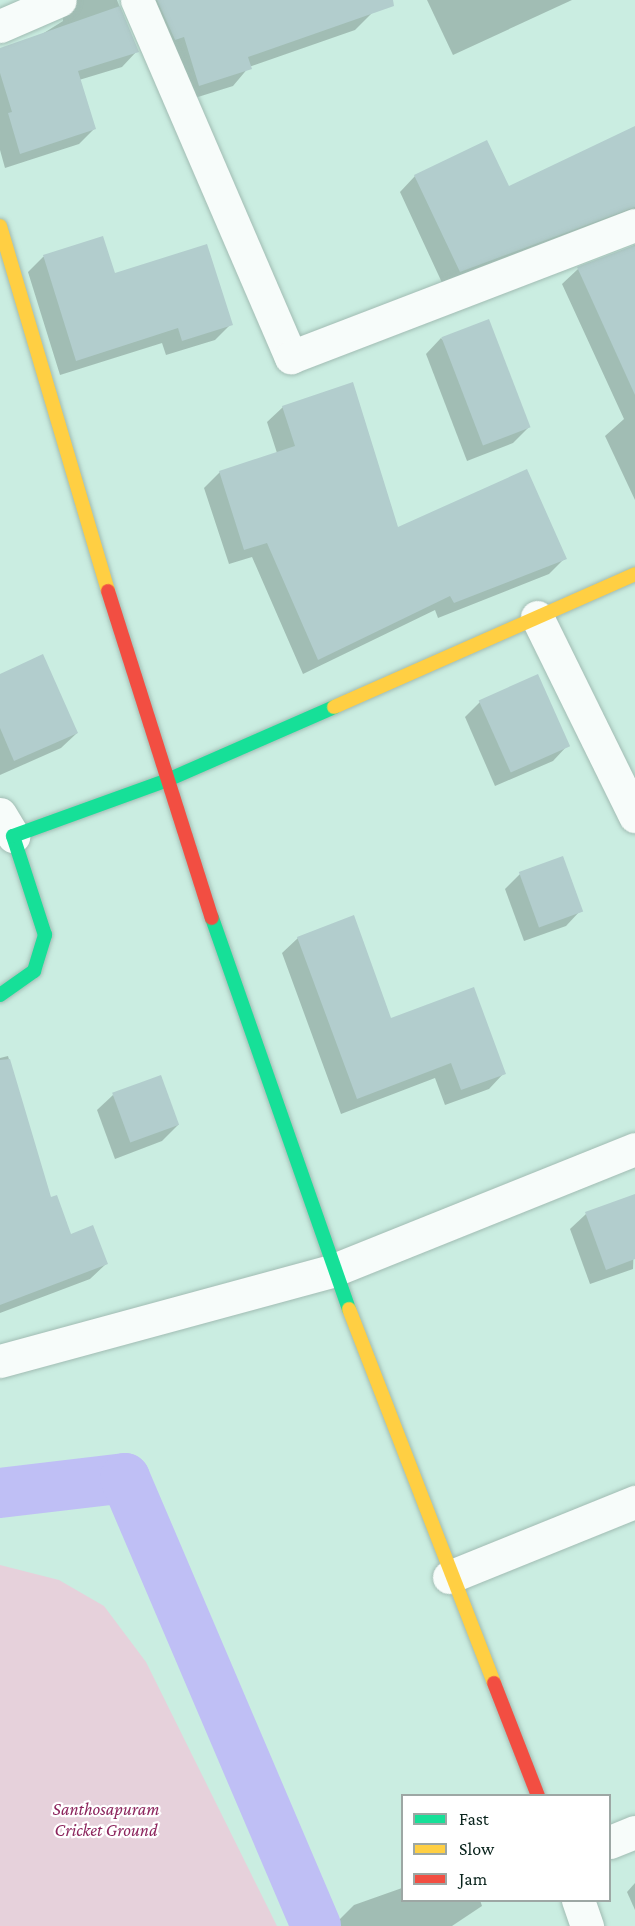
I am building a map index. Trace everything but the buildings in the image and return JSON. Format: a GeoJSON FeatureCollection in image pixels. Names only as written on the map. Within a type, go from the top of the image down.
{"type":"FeatureCollection","features":[{"type":"Feature","properties":{"kind":"street"},"geometry":{"type":"LineString","coordinates":[[0,26],[60,0]]}},
{"type":"Feature","properties":{"kind":"street"},"geometry":{"type":"LineString","coordinates":[[138,0],[291,357],[635,225]]}},
{"type":"Feature","properties":{"kind":"street"},"geometry":{"type":"LineString","coordinates":[[0,226],[165,781],[334,1270],[449,1577],[537,1794]]}},
{"type":"Feature","properties":{"kind":"street"},"geometry":{"type":"LineString","coordinates":[[0,995],[34,971],[45,935],[7,825],[165,781],[635,574]]}},
{"type":"Feature","properties":{"kind":"street"},"geometry":{"type":"LineString","coordinates":[[537,617],[635,816]]}},
{"type":"Feature","properties":{"kind":"street"},"geometry":{"type":"LineString","coordinates":[[0,1361],[334,1270],[635,1149]]}},
{"type":"Feature","properties":{"kind":"street"},"geometry":{"type":"LineString","coordinates":[[449,1577],[635,1502]]}},
{"type":"Feature","properties":{"kind":"street"},"geometry":{"type":"LineString","coordinates":[[611,1841],[635,1832]]}},
{"type":"Feature","properties":{"kind":"street"},"geometry":{"type":"LineString","coordinates":[[579,1902],[587,1926]]}},
{"type":"Feature","properties":{"kind":"green space","name":"Santhosapuram Cricket Ground"},"geometry":{"type":"Polygon","coordinates":[[[0,1565],[59,1580],[104,1606],[146,1662],[277,1926],[0,1926],[0,1565]]]}},
{"type":"Feature","properties":{"kind":"waterway"},"geometry":{"type":"LineString","coordinates":[[0,1493],[125,1478],[316,1926]]}},
{"type":"Feature","properties":{"kind":"traffic: fast"},"geometry":{"type":"LineString","coordinates":[[0,995],[34,971],[45,935],[13,836],[165,781],[334,707]]}},
{"type":"Feature","properties":{"kind":"traffic: fast"},"geometry":{"type":"LineString","coordinates":[[212,918],[349,1309]]}},
{"type":"Feature","properties":{"kind":"traffic: slow"},"geometry":{"type":"LineString","coordinates":[[0,226],[108,591]]}},
{"type":"Feature","properties":{"kind":"traffic: slow"},"geometry":{"type":"LineString","coordinates":[[334,707],[635,574]]}},
{"type":"Feature","properties":{"kind":"traffic: slow"},"geometry":{"type":"LineString","coordinates":[[349,1309],[494,1683]]}},
{"type":"Feature","properties":{"kind":"traffic: jam"},"geometry":{"type":"LineString","coordinates":[[108,591],[212,918]]}},
{"type":"Feature","properties":{"kind":"traffic: jam"},"geometry":{"type":"LineString","coordinates":[[494,1683],[537,1794]]}}]}
